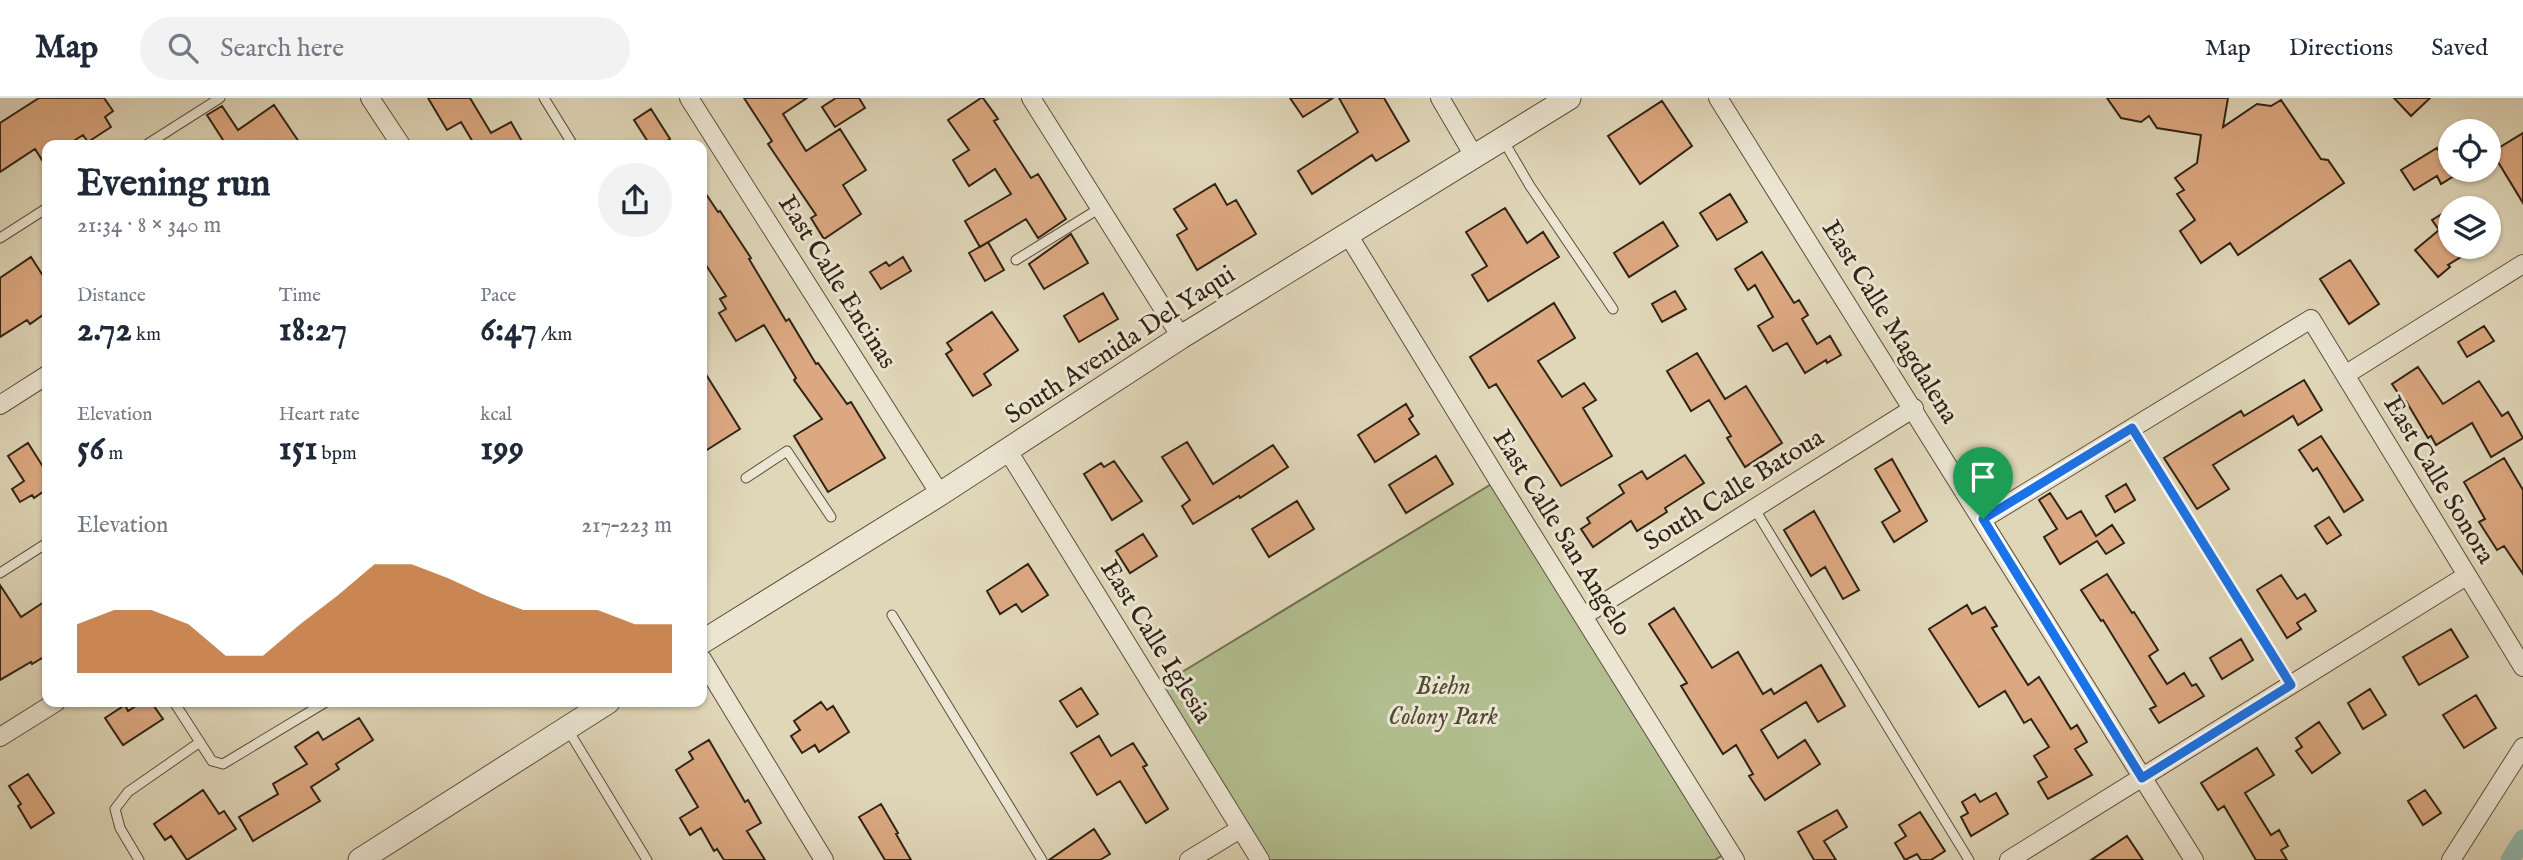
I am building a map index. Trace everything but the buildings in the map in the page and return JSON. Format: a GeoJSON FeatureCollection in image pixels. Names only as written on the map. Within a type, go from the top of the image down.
{"type":"FeatureCollection","features":[{"type":"Feature","properties":{"kind":"street"},"geometry":{"type":"LineString","coordinates":[[370,98],[398,140]]}},
{"type":"Feature","properties":{"kind":"street","name":"East Calle Encinas"},"geometry":{"type":"LineString","coordinates":[[689,98],[940,494]]}},
{"type":"Feature","properties":{"kind":"street"},"geometry":{"type":"LineString","coordinates":[[1031,98],[1181,337]]}},
{"type":"Feature","properties":{"kind":"street"},"geometry":{"type":"LineString","coordinates":[[1440,98],[1474,156]]}},
{"type":"Feature","properties":{"kind":"street","name":"South Avenida Del Yaqui"},"geometry":{"type":"LineString","coordinates":[[707,639],[1008,451],[1181,337],[1569,98]]}},
{"type":"Feature","properties":{"kind":"street","name":"East Calle Magdalena"},"geometry":{"type":"LineString","coordinates":[[1718,98],[2194,860]]}},
{"type":"Feature","properties":{"kind":"street","name":"East Calle San Angelo"},"geometry":{"type":"LineString","coordinates":[[1347,233],[1735,860]]}},
{"type":"Feature","properties":{"kind":"street"},"geometry":{"type":"LineString","coordinates":[[2345,375],[2523,264]]}},
{"type":"Feature","properties":{"kind":"street","name":"East Calle Sonora"},"geometry":{"type":"LineString","coordinates":[[2132,428],[2311,319],[2523,667]]}},
{"type":"Feature","properties":{"kind":"street"},"geometry":{"type":"LineString","coordinates":[[0,405],[42,378]]}},
{"type":"Feature","properties":{"kind":"street","name":"South Calle Batoua"},"geometry":{"type":"LineString","coordinates":[[1583,616],[1914,408]]}},
{"type":"Feature","properties":{"kind":"street"},"geometry":{"type":"LineString","coordinates":[[1983,519],[2132,428]]}},
{"type":"Feature","properties":{"kind":"street","name":"East Calle Iglesia"},"geometry":{"type":"LineString","coordinates":[[1008,451],[1260,860]]}},
{"type":"Feature","properties":{"kind":"street"},"geometry":{"type":"LineString","coordinates":[[2009,860],[2466,576]]}},
{"type":"Feature","properties":{"kind":"street"},"geometry":{"type":"LineString","coordinates":[[707,667],[824,860]]}},
{"type":"Feature","properties":{"kind":"street"},"geometry":{"type":"LineString","coordinates":[[0,737],[48,707]]}},
{"type":"Feature","properties":{"kind":"street"},"geometry":{"type":"LineString","coordinates":[[360,860],[600,707]]}},
{"type":"Feature","properties":{"kind":"street"},"geometry":{"type":"LineString","coordinates":[[2451,860],[2523,747]]}},
{"type":"Feature","properties":{"kind":"street"},"geometry":{"type":"LineString","coordinates":[[1189,860],[1240,829]]}},
{"type":"Feature","properties":{"kind":"lane"},"geometry":{"type":"LineString","coordinates":[[154,140],[220,98]]}},
{"type":"Feature","properties":{"kind":"lane"},"geometry":{"type":"LineString","coordinates":[[544,98],[570,140]]}},
{"type":"Feature","properties":{"kind":"lane"},"geometry":{"type":"LineString","coordinates":[[1502,139],[1530,186],[1613,309]]}},
{"type":"Feature","properties":{"kind":"lane"},"geometry":{"type":"LineString","coordinates":[[1016,260],[1100,208]]}},
{"type":"Feature","properties":{"kind":"lane"},"geometry":{"type":"LineString","coordinates":[[0,238],[42,211]]}},
{"type":"Feature","properties":{"kind":"lane"},"geometry":{"type":"LineString","coordinates":[[2132,428],[2291,685]]}},
{"type":"Feature","properties":{"kind":"lane"},"geometry":{"type":"LineString","coordinates":[[746,478],[787,451],[831,517]]}},
{"type":"Feature","properties":{"kind":"lane"},"geometry":{"type":"LineString","coordinates":[[1754,508],[1969,860]]}},
{"type":"Feature","properties":{"kind":"lane"},"geometry":{"type":"LineString","coordinates":[[0,573],[42,546]]}},
{"type":"Feature","properties":{"kind":"lane"},"geometry":{"type":"LineString","coordinates":[[892,615],[1042,860]]}},
{"type":"Feature","properties":{"kind":"lane"},"geometry":{"type":"LineString","coordinates":[[177,707],[212,761],[223,764],[318,707]]}},
{"type":"Feature","properties":{"kind":"lane"},"geometry":{"type":"LineString","coordinates":[[567,728],[647,860]]}},
{"type":"Feature","properties":{"kind":"lane"},"geometry":{"type":"LineString","coordinates":[[139,860],[120,828],[116,809],[128,792],[200,742]]}},
{"type":"Feature","properties":{"kind":"green space","name":"Biehn Colony Park"},"geometry":{"type":"Polygon","coordinates":[[[1498,480],[1729,851],[1715,860],[1260,860],[1154,689],[1498,480]]]}},
{"type":"Feature","properties":{"kind":"waterway"},"geometry":{"type":"LineString","coordinates":[[2510,860],[2523,839]]}},
{"type":"Feature","properties":{"kind":"route"},"geometry":{"type":"LineString","coordinates":[[2132,428],[2291,685],[2142,778],[1983,519],[2132,428]]}}]}
